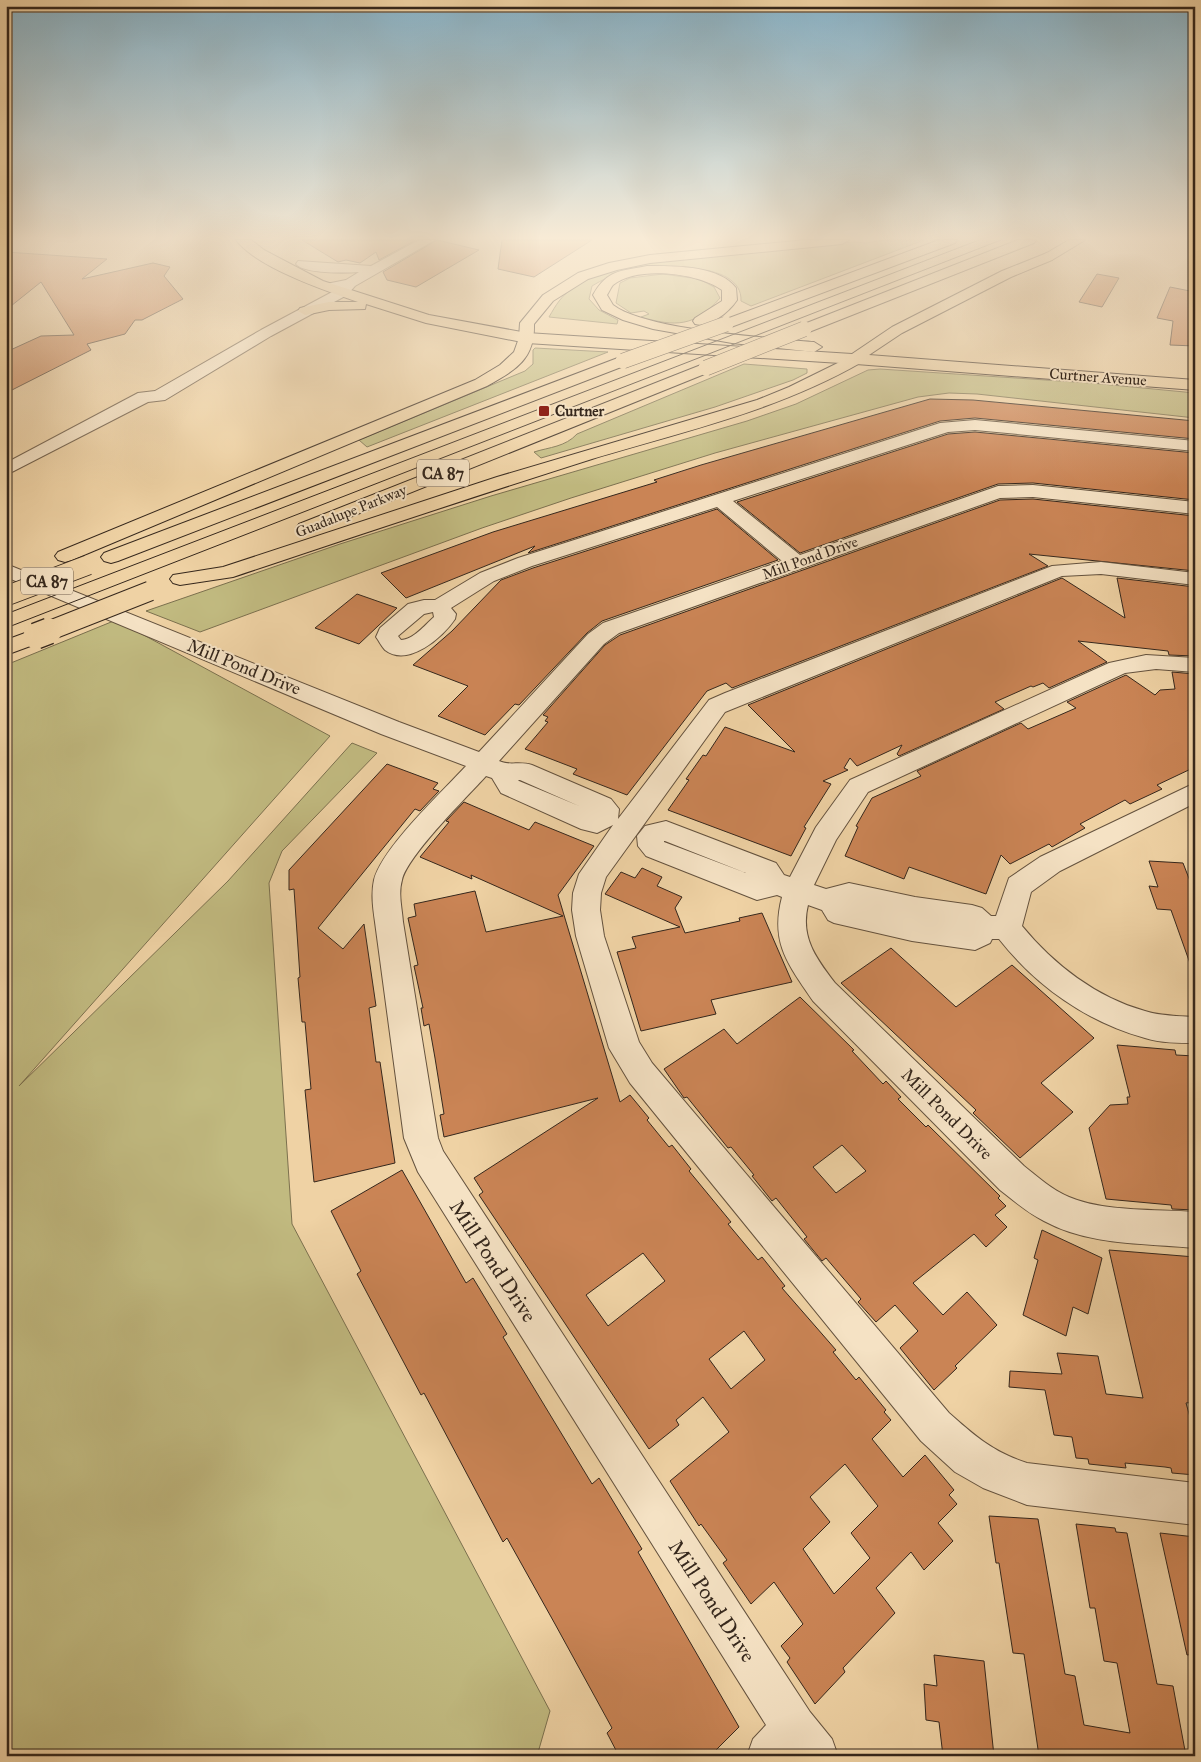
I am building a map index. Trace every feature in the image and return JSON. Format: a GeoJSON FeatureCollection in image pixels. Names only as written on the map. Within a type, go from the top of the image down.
{"type":"FeatureCollection","features":[{"type":"Feature","properties":{"kind":"main road","name":"Curtner Avenue"},"geometry":{"type":"LineString","coordinates":[[456,322],[527,330],[861,354],[1195,385]]}},
{"type":"Feature","properties":{"kind":"main road","name":"Curtner Avenue"},"geometry":{"type":"LineString","coordinates":[[496,322],[527,330],[589,330],[814,347],[861,354],[965,357],[1195,377]]}},
{"type":"Feature","properties":{"kind":"main road"},"geometry":{"type":"LineString","coordinates":[[6,580],[357,436],[495,375],[515,361],[521,354],[527,330],[533,322]]}},
{"type":"Feature","properties":{"kind":"main road"},"geometry":{"type":"LineString","coordinates":[[643,322],[651,325],[814,347]]}},
{"type":"Feature","properties":{"kind":"main road"},"geometry":{"type":"LineString","coordinates":[[590,373],[605,360],[697,322]]}},
{"type":"Feature","properties":{"kind":"main road","name":"CA 87"},"geometry":{"type":"LineString","coordinates":[[6,596],[590,373],[731,322]]}},
{"type":"Feature","properties":{"kind":"main road","name":"Guadalupe Parkway"},"geometry":{"type":"LineString","coordinates":[[6,648],[821,322]]}},
{"type":"Feature","properties":{"kind":"main road"},"geometry":{"type":"LineString","coordinates":[[912,323],[903,338],[910,346],[965,357]]}},
{"type":"Feature","properties":{"kind":"main road"},"geometry":{"type":"LineString","coordinates":[[180,579],[226,573],[513,478],[763,402],[816,381],[912,323]]}},
{"type":"Feature","properties":{"kind":"street"},"geometry":{"type":"LineString","coordinates":[[144,397],[142,391],[274,322]]}},
{"type":"Feature","properties":{"kind":"street"},"geometry":{"type":"LineString","coordinates":[[6,470],[144,397],[158,396],[286,322]]}},
{"type":"Feature","properties":{"kind":"street"},"geometry":{"type":"LineString","coordinates":[[390,651],[414,646],[420,642],[444,619],[445,614],[439,606],[487,577],[525,562],[928,432],[962,425],[1195,446]]}},
{"type":"Feature","properties":{"kind":"street","name":"Mill Pond Drive"},"geometry":{"type":"LineString","coordinates":[[793,1746],[439,1176],[421,1138],[389,922],[386,894],[388,878],[403,851],[494,768],[596,639],[611,628],[998,492],[1033,491],[1195,508]]}},
{"type":"Feature","properties":{"kind":"street"},"geometry":{"type":"LineString","coordinates":[[719,499],[797,563]]}},
{"type":"Feature","properties":{"kind":"street"},"geometry":{"type":"LineString","coordinates":[[1195,579],[1101,568],[1059,570],[757,687],[718,706],[593,874],[587,893],[586,910],[590,936],[625,1048],[640,1073],[935,1427],[969,1458],[997,1474],[1027,1484],[1195,1504]]}},
{"type":"Feature","properties":{"kind":"street","name":"Mill Pond Drive"},"geometry":{"type":"LineString","coordinates":[[6,570],[390,728],[494,768],[510,787],[590,822],[628,827]]}},
{"type":"Feature","properties":{"kind":"street","name":"Mill Pond Drive"},"geometry":{"type":"LineString","coordinates":[[1195,665],[1156,660],[1136,662],[1117,668],[859,786],[840,808],[804,874],[786,886],[791,908],[790,930],[803,962],[824,992],[1012,1178],[1043,1202],[1068,1215],[1090,1220],[1195,1230]]}},
{"type":"Feature","properties":{"kind":"street"},"geometry":{"type":"LineString","coordinates":[[628,827],[655,849],[757,889],[786,886],[832,902],[838,912],[844,915],[912,929],[975,938],[996,928],[1019,886],[1050,864],[1195,792]]}},
{"type":"Feature","properties":{"kind":"street"},"geometry":{"type":"LineString","coordinates":[[996,928],[1074,991],[1102,1007],[1147,1025],[1195,1030]]}},
{"type":"Feature","properties":{"kind":"shaded area"},"geometry":{"type":"Polygon","coordinates":[[[600,322],[617,322],[617,324],[600,322]]]}},
{"type":"Feature","properties":{"kind":"shaded area"},"geometry":{"type":"Polygon","coordinates":[[[535,348],[608,352],[367,447],[359,440],[525,371],[533,364],[533,350],[535,348]]]}},
{"type":"Feature","properties":{"kind":"shaded area"},"geometry":{"type":"Polygon","coordinates":[[[744,364],[807,369],[807,373],[793,380],[715,407],[541,458],[534,452],[567,442],[577,434],[744,364]]]}},
{"type":"Feature","properties":{"kind":"shaded area"},"geometry":{"type":"Polygon","coordinates":[[[880,369],[1091,383],[1195,393],[1195,418],[977,394],[949,393],[918,397],[715,453],[571,498],[482,528],[200,632],[146,611],[340,544],[491,496],[747,421],[796,404],[868,370],[880,369]]]}},
{"type":"Feature","properties":{"kind":"shaded area"},"geometry":{"type":"Polygon","coordinates":[[[116,620],[330,736],[19,1086],[228,881],[352,743],[377,753],[282,851],[269,883],[292,1224],[550,1711],[537,1756],[6,1756],[6,665],[116,620]]]}},
{"type":"Feature","properties":{"kind":"building"},"geometry":{"type":"Polygon","coordinates":[[[66,322],[133,322],[125,334],[87,344],[91,350],[6,393],[6,352],[41,336],[74,335],[66,322]]]}},
{"type":"Feature","properties":{"kind":"building"},"geometry":{"type":"Polygon","coordinates":[[[1173,322],[1195,322],[1195,346],[1170,345],[1173,322]]]}},
{"type":"Feature","properties":{"kind":"building"},"geometry":{"type":"Polygon","coordinates":[[[930,399],[973,400],[1195,421],[1195,439],[975,418],[940,421],[528,553],[535,546],[406,598],[381,573],[493,532],[657,482],[654,480],[701,465],[930,399]]]}},
{"type":"Feature","properties":{"kind":"building"},"geometry":{"type":"Polygon","coordinates":[[[975,432],[1195,453],[1195,500],[1033,483],[998,484],[800,553],[737,502],[948,434],[975,432]]]}},
{"type":"Feature","properties":{"kind":"building"},"geometry":{"type":"Polygon","coordinates":[[[1033,499],[1195,516],[1195,571],[1029,554],[1048,566],[732,688],[726,683],[707,691],[627,795],[573,774],[577,769],[525,749],[548,722],[545,721],[548,717],[543,715],[605,645],[620,635],[1000,500],[1033,499]]]}},
{"type":"Feature","properties":{"kind":"building"},"geometry":{"type":"Polygon","coordinates":[[[717,509],[778,560],[602,621],[587,633],[519,705],[515,704],[485,735],[438,716],[468,686],[413,665],[452,631],[501,580],[717,509]]]}},
{"type":"Feature","properties":{"kind":"building"},"geometry":{"type":"Polygon","coordinates":[[[1062,578],[1125,618],[1117,578],[1195,587],[1195,656],[1169,655],[1168,651],[1078,641],[1107,662],[1049,688],[1043,683],[1031,686],[995,702],[1004,709],[899,756],[897,754],[902,745],[857,766],[850,758],[844,768],[848,770],[823,781],[831,784],[804,827],[806,828],[791,856],[668,810],[689,780],[686,779],[703,755],[706,756],[725,727],[795,752],[748,705],[1062,578]]]}},
{"type":"Feature","properties":{"kind":"building"},"geometry":{"type":"Polygon","coordinates":[[[357,594],[397,608],[359,644],[315,628],[357,594]]]}},
{"type":"Feature","properties":{"kind":"building"},"geometry":{"type":"Polygon","coordinates":[[[1172,672],[1195,674],[1195,767],[1157,785],[1162,789],[1130,804],[1125,800],[1080,824],[1085,828],[1052,847],[1049,844],[1010,864],[1001,855],[986,894],[909,867],[904,879],[845,856],[858,827],[856,826],[872,798],[921,776],[917,771],[1021,723],[1028,729],[1076,708],[1067,702],[1126,675],[1155,695],[1160,690],[1175,689],[1172,672]]]}},
{"type":"Feature","properties":{"kind":"building"},"geometry":{"type":"Polygon","coordinates":[[[387,764],[438,783],[433,789],[439,791],[420,811],[415,809],[318,928],[343,949],[364,924],[376,1006],[369,1008],[376,1062],[380,1062],[395,1163],[314,1182],[305,1090],[311,1089],[305,1022],[302,1022],[298,978],[300,977],[294,889],[289,890],[289,870],[387,764]]]}},
{"type":"Feature","properties":{"kind":"building"},"geometry":{"type":"Polygon","coordinates":[[[464,802],[529,830],[535,822],[594,846],[558,895],[620,1102],[630,1095],[669,1147],[672,1145],[691,1169],[689,1171],[731,1222],[728,1224],[758,1260],[762,1257],[785,1286],[782,1288],[836,1350],[833,1352],[856,1380],[859,1377],[886,1410],[884,1412],[891,1420],[872,1439],[903,1477],[925,1455],[954,1490],[949,1495],[957,1504],[938,1523],[953,1541],[924,1570],[911,1552],[876,1588],[895,1613],[843,1668],[845,1672],[815,1704],[787,1662],[790,1658],[781,1646],[803,1624],[774,1582],[751,1604],[723,1563],[727,1560],[701,1524],[699,1526],[670,1481],[729,1432],[703,1397],[676,1420],[679,1425],[649,1449],[479,1195],[483,1192],[474,1178],[598,1098],[444,1137],[440,1115],[444,1114],[435,1058],[429,1024],[424,1026],[421,1008],[423,1008],[414,966],[418,965],[408,918],[416,916],[414,904],[475,891],[486,932],[563,916],[471,875],[472,879],[420,857],[449,822],[446,821],[464,802]],[[643,1253],[586,1295],[608,1326],[665,1281],[643,1253]],[[744,1331],[709,1359],[731,1389],[765,1360],[744,1331]],[[845,1464],[810,1497],[830,1522],[803,1549],[834,1594],[870,1558],[851,1533],[878,1506],[845,1464]]]}},
{"type":"Feature","properties":{"kind":"building"},"geometry":{"type":"Polygon","coordinates":[[[1149,861],[1183,863],[1195,894],[1195,968],[1192,969],[1171,910],[1157,909],[1149,886],[1158,887],[1149,861]]]}},
{"type":"Feature","properties":{"kind":"building"},"geometry":{"type":"Polygon","coordinates":[[[642,868],[662,877],[657,886],[682,897],[675,908],[685,933],[740,921],[739,918],[762,913],[792,982],[711,1000],[716,1014],[641,1031],[617,952],[636,948],[632,937],[680,927],[605,894],[621,872],[635,878],[642,868]]]}},
{"type":"Feature","properties":{"kind":"building"},"geometry":{"type":"Polygon","coordinates":[[[891,948],[956,1007],[1012,965],[1094,1038],[1041,1083],[1073,1112],[1020,1158],[973,1113],[976,1110],[841,983],[891,948]]]}},
{"type":"Feature","properties":{"kind":"building"},"geometry":{"type":"Polygon","coordinates":[[[800,997],[854,1050],[852,1051],[883,1084],[886,1081],[901,1097],[898,1099],[926,1127],[928,1125],[1000,1196],[998,1198],[1006,1206],[995,1215],[1007,1227],[986,1247],[974,1234],[913,1283],[943,1315],[967,1292],[997,1325],[955,1366],[957,1368],[934,1390],[900,1348],[918,1331],[895,1305],[876,1322],[858,1302],[861,1299],[826,1258],[822,1261],[804,1239],[807,1237],[776,1198],[772,1201],[731,1147],[728,1148],[687,1097],[684,1098],[664,1069],[724,1029],[737,1044],[800,997]],[[842,1145],[813,1167],[836,1193],[866,1171],[842,1145]]]}},
{"type":"Feature","properties":{"kind":"building"},"geometry":{"type":"Polygon","coordinates":[[[1117,1045],[1175,1050],[1176,1055],[1195,1056],[1195,1210],[1172,1209],[1171,1205],[1106,1199],[1089,1128],[1110,1105],[1128,1104],[1127,1097],[1130,1097],[1117,1045]]]}},
{"type":"Feature","properties":{"kind":"building"},"geometry":{"type":"Polygon","coordinates":[[[402,1170],[466,1283],[473,1278],[507,1334],[503,1337],[592,1484],[599,1478],[642,1549],[638,1552],[739,1727],[710,1756],[619,1756],[607,1733],[612,1728],[507,1538],[503,1542],[424,1393],[421,1395],[357,1274],[361,1271],[331,1211],[402,1170]]]}},
{"type":"Feature","properties":{"kind":"building"},"geometry":{"type":"Polygon","coordinates":[[[1042,1230],[1102,1258],[1088,1314],[1073,1307],[1066,1336],[1023,1315],[1038,1260],[1034,1258],[1042,1230]]]}},
{"type":"Feature","properties":{"kind":"building"},"geometry":{"type":"Polygon","coordinates":[[[1109,1250],[1195,1257],[1195,1402],[1186,1403],[1195,1435],[1195,1475],[1172,1473],[1171,1468],[1165,1467],[1125,1463],[1126,1468],[1089,1464],[1088,1459],[1076,1458],[1072,1437],[1054,1435],[1045,1390],[1009,1387],[1010,1371],[1062,1374],[1057,1353],[1098,1356],[1106,1394],[1143,1398],[1109,1250]]]}},
{"type":"Feature","properties":{"kind":"building"},"geometry":{"type":"Polygon","coordinates":[[[989,1516],[1038,1519],[1065,1674],[1075,1676],[1084,1725],[1130,1733],[1117,1663],[1104,1661],[1095,1608],[1090,1608],[1076,1524],[1115,1528],[1116,1532],[1127,1533],[1157,1684],[1173,1686],[1186,1756],[1039,1756],[1024,1654],[1013,1653],[999,1563],[996,1563],[989,1516]]]}},
{"type":"Feature","properties":{"kind":"building"},"geometry":{"type":"Polygon","coordinates":[[[1160,1533],[1195,1537],[1195,1654],[1187,1655],[1160,1533]]]}},
{"type":"Feature","properties":{"kind":"building"},"geometry":{"type":"Polygon","coordinates":[[[934,1655],[984,1661],[994,1756],[943,1756],[939,1722],[926,1720],[924,1684],[937,1686],[934,1655]]]}},
{"type":"Feature","properties":{"kind":"tram line"},"geometry":{"type":"LineString","coordinates":[[6,614],[765,322]]}},
{"type":"Feature","properties":{"kind":"tram line"},"geometry":{"type":"LineString","coordinates":[[6,628],[790,322]]}},
{"type":"Feature","properties":{"kind":"place","name":"Curtner"},"geometry":{"type":"Point","coordinates":[544,411]}}]}
